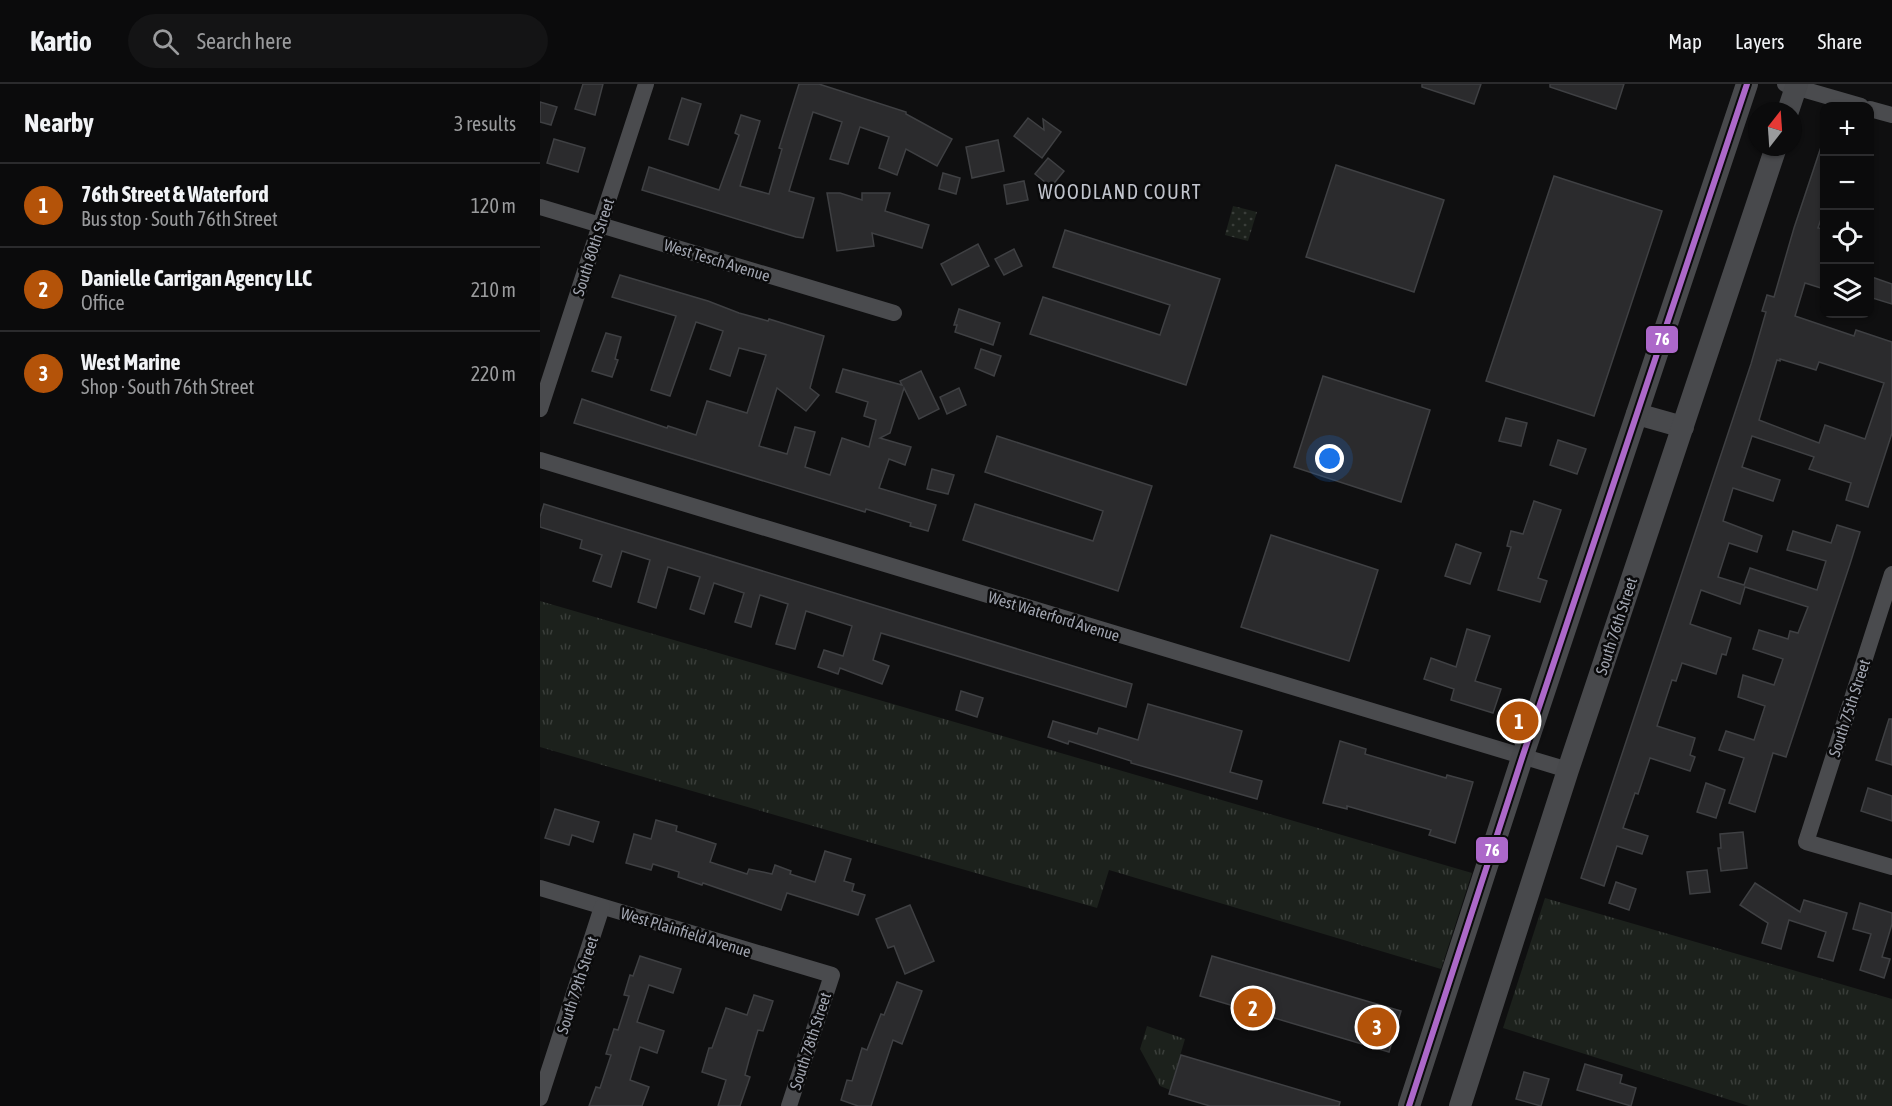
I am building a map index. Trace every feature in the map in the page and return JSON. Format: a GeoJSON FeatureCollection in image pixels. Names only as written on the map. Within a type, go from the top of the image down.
{"type":"FeatureCollection","features":[{"type":"Feature","properties":{"kind":"main road"},"geometry":{"type":"LineString","coordinates":[[1409,1106],[1522,755],[1747,84]]}},
{"type":"Feature","properties":{"kind":"main road"},"geometry":{"type":"LineString","coordinates":[[1790,102],[1793,85]]}},
{"type":"Feature","properties":{"kind":"main road","name":"South 76th Street"},"geometry":{"type":"LineString","coordinates":[[1460,1106],[1568,770],[1773,156]]}},
{"type":"Feature","properties":{"kind":"main road"},"geometry":{"type":"LineString","coordinates":[[1637,414],[1683,427]]}},
{"type":"Feature","properties":{"kind":"street","name":"South 80th Street"},"geometry":{"type":"LineString","coordinates":[[540,409],[646,84]]}},
{"type":"Feature","properties":{"kind":"street"},"geometry":{"type":"LineString","coordinates":[[1793,85],[1848,102]]}},
{"type":"Feature","properties":{"kind":"street"},"geometry":{"type":"LineString","coordinates":[[1874,110],[1892,115]]}},
{"type":"Feature","properties":{"kind":"street","name":"West Tesch Avenue"},"geometry":{"type":"LineString","coordinates":[[540,207],[894,313]]}},
{"type":"Feature","properties":{"kind":"street","name":"West Waterford Avenue"},"geometry":{"type":"LineString","coordinates":[[540,460],[1137,642],[1568,770]]}},
{"type":"Feature","properties":{"kind":"street","name":"South 75th Street"},"geometry":{"type":"LineString","coordinates":[[1892,574],[1806,842],[1892,867]]}},
{"type":"Feature","properties":{"kind":"street","name":"West Plainfield Avenue"},"geometry":{"type":"LineString","coordinates":[[540,888],[832,975]]}},
{"type":"Feature","properties":{"kind":"street","name":"South 79th Street"},"geometry":{"type":"LineString","coordinates":[[540,1098],[602,906]]}},
{"type":"Feature","properties":{"kind":"street","name":"South 78th Street"},"geometry":{"type":"LineString","coordinates":[[789,1106],[832,975]]}},
{"type":"Feature","properties":{"kind":"green space"},"geometry":{"type":"Polygon","coordinates":[[[1233,206],[1257,212],[1248,241],[1225,235],[1233,206]]]}},
{"type":"Feature","properties":{"kind":"green space"},"geometry":{"type":"Polygon","coordinates":[[[540,601],[1472,873],[1441,969],[1109,870],[1097,908],[540,747],[540,601]]]}},
{"type":"Feature","properties":{"kind":"green space"},"geometry":{"type":"Polygon","coordinates":[[[1545,898],[1892,999],[1892,1106],[1749,1106],[1503,1028],[1545,898]]]}},
{"type":"Feature","properties":{"kind":"green space"},"geometry":{"type":"Polygon","coordinates":[[[1147,1026],[1185,1039],[1170,1090],[1160,1086],[1140,1049],[1147,1026]]]}},
{"type":"Feature","properties":{"kind":"building"},"geometry":{"type":"Polygon","coordinates":[[[583,84],[603,84],[595,115],[575,109],[583,84]]]}},
{"type":"Feature","properties":{"kind":"building"},"geometry":{"type":"Polygon","coordinates":[[[799,84],[819,84],[906,112],[952,139],[937,166],[906,149],[897,175],[879,168],[889,137],[860,127],[848,164],[830,159],[842,122],[813,112],[789,191],[814,198],[803,238],[642,190],[649,167],[719,190],[739,135],[735,133],[741,115],[760,121],[740,186],[769,194],[782,149],[779,148],[799,84]]]}},
{"type":"Feature","properties":{"kind":"building"},"geometry":{"type":"Polygon","coordinates":[[[1422,84],[1481,84],[1474,104],[1422,87],[1422,84]]]}},
{"type":"Feature","properties":{"kind":"building"},"geometry":{"type":"Polygon","coordinates":[[[1550,84],[1624,84],[1616,109],[1550,87],[1550,84]]]}},
{"type":"Feature","properties":{"kind":"building"},"geometry":{"type":"Polygon","coordinates":[[[682,98],[701,104],[688,145],[669,139],[682,98]]]}},
{"type":"Feature","properties":{"kind":"building"},"geometry":{"type":"Polygon","coordinates":[[[540,102],[557,107],[551,125],[540,122],[540,102]]]}},
{"type":"Feature","properties":{"kind":"building"},"geometry":{"type":"Polygon","coordinates":[[[1028,118],[1044,130],[1043,119],[1061,132],[1042,158],[1014,136],[1028,118]]]}},
{"type":"Feature","properties":{"kind":"building"},"geometry":{"type":"Polygon","coordinates":[[[554,139],[585,148],[578,172],[547,163],[554,139]]]}},
{"type":"Feature","properties":{"kind":"building"},"geometry":{"type":"Polygon","coordinates":[[[998,140],[1004,171],[972,178],[966,147],[998,140]]]}},
{"type":"Feature","properties":{"kind":"building"},"geometry":{"type":"Polygon","coordinates":[[[1820,150],[1820,222],[1818,228],[1820,228],[1820,288],[1805,283],[1795,316],[1854,336],[1856,330],[1892,342],[1892,433],[1868,507],[1846,500],[1851,483],[1809,469],[1814,457],[1752,436],[1742,467],[1780,480],[1773,501],[1733,488],[1723,521],[1762,536],[1757,552],[1729,543],[1718,577],[1744,585],[1750,568],[1817,590],[1826,561],[1787,550],[1793,531],[1831,543],[1837,525],[1860,532],[1850,564],[1786,757],[1773,753],[1755,812],[1729,803],[1744,758],[1719,750],[1726,731],[1754,740],[1765,706],[1738,697],[1743,675],[1774,685],[1783,659],[1753,649],[1759,630],[1788,639],[1790,631],[1798,633],[1808,607],[1745,587],[1740,604],[1701,590],[1690,624],[1731,638],[1726,655],[1722,654],[1716,674],[1682,663],[1676,681],[1672,680],[1657,726],[1695,738],[1690,755],[1695,757],[1690,771],[1650,758],[1623,828],[1648,836],[1642,854],[1617,846],[1604,886],[1581,878],[1751,364],[1766,312],[1762,311],[1767,295],[1774,297],[1820,150]],[[1777,360],[1759,420],[1819,443],[1825,425],[1865,439],[1884,383],[1819,362],[1816,370],[1777,360]]]}},
{"type":"Feature","properties":{"kind":"building"},"geometry":{"type":"Polygon","coordinates":[[[1048,158],[1064,171],[1051,187],[1035,174],[1048,158]]]}},
{"type":"Feature","properties":{"kind":"building"},"geometry":{"type":"Polygon","coordinates":[[[1336,165],[1444,200],[1414,292],[1306,257],[1336,165]]]}},
{"type":"Feature","properties":{"kind":"building"},"geometry":{"type":"Polygon","coordinates":[[[943,173],[960,178],[956,194],[939,189],[943,173]]]}},
{"type":"Feature","properties":{"kind":"building"},"geometry":{"type":"Polygon","coordinates":[[[1554,176],[1662,211],[1594,416],[1486,381],[1554,176]]]}},
{"type":"Feature","properties":{"kind":"building"},"geometry":{"type":"Polygon","coordinates":[[[1024,181],[1028,200],[1007,204],[1004,185],[1024,181]]]}},
{"type":"Feature","properties":{"kind":"building"},"geometry":{"type":"Polygon","coordinates":[[[827,193],[840,193],[862,200],[862,193],[890,193],[885,211],[929,225],[922,248],[872,233],[874,246],[837,251],[827,193]]]}},
{"type":"Feature","properties":{"kind":"building"},"geometry":{"type":"Polygon","coordinates":[[[1065,230],[1220,279],[1186,385],[1030,334],[1043,297],[1160,335],[1170,305],[1053,267],[1065,230]]]}},
{"type":"Feature","properties":{"kind":"building"},"geometry":{"type":"Polygon","coordinates":[[[978,244],[989,266],[952,285],[941,264],[978,244]]]}},
{"type":"Feature","properties":{"kind":"building"},"geometry":{"type":"Polygon","coordinates":[[[1014,249],[1022,266],[1004,275],[995,259],[1014,249]]]}},
{"type":"Feature","properties":{"kind":"building"},"geometry":{"type":"Polygon","coordinates":[[[620,275],[708,301],[739,313],[768,321],[769,319],[824,336],[810,388],[819,395],[806,411],[777,388],[759,446],[787,454],[795,427],[815,432],[805,467],[830,475],[842,438],[869,447],[876,420],[864,416],[868,402],[836,392],[843,369],[902,385],[900,381],[921,371],[939,409],[919,419],[904,388],[890,433],[880,438],[911,447],[905,465],[889,459],[879,488],[936,505],[928,531],[910,526],[911,523],[866,509],[865,512],[574,423],[582,399],[667,428],[668,426],[696,435],[707,401],[747,413],[766,355],[739,348],[730,376],[710,369],[723,331],[696,322],[670,396],[651,390],[676,316],[612,297],[620,275]]]}},
{"type":"Feature","properties":{"kind":"building"},"geometry":{"type":"Polygon","coordinates":[[[1874,278],[1892,284],[1892,304],[1874,299],[1874,278]]]}},
{"type":"Feature","properties":{"kind":"building"},"geometry":{"type":"Polygon","coordinates":[[[959,309],[1000,323],[993,345],[955,332],[957,325],[954,325],[959,309]]]}},
{"type":"Feature","properties":{"kind":"building"},"geometry":{"type":"Polygon","coordinates":[[[606,333],[621,337],[615,359],[618,360],[612,377],[592,371],[606,333]]]}},
{"type":"Feature","properties":{"kind":"building"},"geometry":{"type":"Polygon","coordinates":[[[981,349],[1001,356],[994,376],[975,368],[981,349]]]}},
{"type":"Feature","properties":{"kind":"building"},"geometry":{"type":"Polygon","coordinates":[[[1323,376],[1430,410],[1401,502],[1294,467],[1323,376]]]}},
{"type":"Feature","properties":{"kind":"building"},"geometry":{"type":"Polygon","coordinates":[[[959,388],[966,405],[947,414],[940,397],[959,388]]]}},
{"type":"Feature","properties":{"kind":"building"},"geometry":{"type":"Polygon","coordinates":[[[1506,418],[1527,423],[1521,446],[1499,441],[1506,418]]]}},
{"type":"Feature","properties":{"kind":"building"},"geometry":{"type":"Polygon","coordinates":[[[997,436],[1152,486],[1118,591],[963,540],[975,504],[1093,541],[1103,511],[985,472],[997,436]]]}},
{"type":"Feature","properties":{"kind":"building"},"geometry":{"type":"Polygon","coordinates":[[[1558,440],[1586,449],[1577,474],[1550,465],[1558,440]]]}},
{"type":"Feature","properties":{"kind":"building"},"geometry":{"type":"Polygon","coordinates":[[[932,469],[954,475],[948,494],[927,489],[932,469]]]}},
{"type":"Feature","properties":{"kind":"building"},"geometry":{"type":"Polygon","coordinates":[[[1534,501],[1561,510],[1538,578],[1547,581],[1540,602],[1498,590],[1511,547],[1507,546],[1511,531],[1523,534],[1534,501]]]}},
{"type":"Feature","properties":{"kind":"building"},"geometry":{"type":"Polygon","coordinates":[[[544,504],[1132,684],[1126,707],[881,633],[873,660],[889,666],[882,684],[840,668],[838,674],[818,667],[824,650],[843,656],[852,626],[806,611],[795,649],[776,644],[788,604],[760,595],[751,627],[735,622],[744,593],[714,583],[704,614],[690,609],[700,577],[668,567],[656,608],[638,602],[650,560],[622,551],[611,587],[593,581],[602,555],[580,548],[582,540],[540,527],[544,504]]]}},
{"type":"Feature","properties":{"kind":"building"},"geometry":{"type":"Polygon","coordinates":[[[1271,535],[1378,570],[1349,661],[1241,627],[1271,535]]]}},
{"type":"Feature","properties":{"kind":"building"},"geometry":{"type":"Polygon","coordinates":[[[1456,544],[1481,553],[1470,584],[1445,576],[1456,544]]]}},
{"type":"Feature","properties":{"kind":"building"},"geometry":{"type":"Polygon","coordinates":[[[1467,629],[1490,636],[1475,681],[1501,689],[1493,713],[1451,700],[1454,689],[1424,679],[1431,658],[1456,667],[1467,629]]]}},
{"type":"Feature","properties":{"kind":"building"},"geometry":{"type":"Polygon","coordinates":[[[961,691],[983,698],[977,717],[956,710],[961,691]]]}},
{"type":"Feature","properties":{"kind":"building"},"geometry":{"type":"Polygon","coordinates":[[[1148,704],[1242,731],[1230,772],[1262,781],[1257,799],[1131,763],[1131,761],[1069,741],[1068,744],[1048,737],[1053,721],[1097,734],[1099,728],[1138,740],[1148,704]]]}},
{"type":"Feature","properties":{"kind":"building"},"geometry":{"type":"Polygon","coordinates":[[[1889,719],[1892,719],[1892,765],[1876,760],[1889,719]]]}},
{"type":"Feature","properties":{"kind":"building"},"geometry":{"type":"Polygon","coordinates":[[[1340,741],[1366,749],[1365,754],[1446,778],[1447,775],[1473,782],[1455,843],[1429,835],[1431,830],[1347,806],[1347,809],[1323,803],[1340,741]]]}},
{"type":"Feature","properties":{"kind":"building"},"geometry":{"type":"Polygon","coordinates":[[[1706,783],[1725,790],[1716,818],[1697,812],[1706,783]]]}},
{"type":"Feature","properties":{"kind":"building"},"geometry":{"type":"Polygon","coordinates":[[[1868,788],[1892,796],[1892,821],[1861,811],[1868,788]]]}},
{"type":"Feature","properties":{"kind":"building"},"geometry":{"type":"Polygon","coordinates":[[[555,809],[599,822],[593,842],[572,835],[569,845],[545,838],[555,809]]]}},
{"type":"Feature","properties":{"kind":"building"},"geometry":{"type":"Polygon","coordinates":[[[656,820],[677,826],[676,831],[716,844],[710,862],[747,874],[749,869],[772,874],[775,865],[791,871],[790,874],[815,882],[825,851],[851,859],[844,881],[854,884],[852,891],[865,895],[858,915],[787,893],[781,910],[703,883],[702,885],[678,877],[679,872],[653,864],[651,870],[626,863],[634,834],[651,839],[656,820]]]}},
{"type":"Feature","properties":{"kind":"building"},"geometry":{"type":"Polygon","coordinates":[[[1743,832],[1747,868],[1721,871],[1718,848],[1721,848],[1720,834],[1743,832]]]}},
{"type":"Feature","properties":{"kind":"building"},"geometry":{"type":"Polygon","coordinates":[[[1707,870],[1710,892],[1690,894],[1687,872],[1707,870]]]}},
{"type":"Feature","properties":{"kind":"building"},"geometry":{"type":"Polygon","coordinates":[[[1616,882],[1636,889],[1629,910],[1609,903],[1616,882]]]}},
{"type":"Feature","properties":{"kind":"building"},"geometry":{"type":"Polygon","coordinates":[[[1755,883],[1800,912],[1804,900],[1847,913],[1833,961],[1818,957],[1826,932],[1789,920],[1781,949],[1762,943],[1768,923],[1740,905],[1755,883]]]}},
{"type":"Feature","properties":{"kind":"building"},"geometry":{"type":"Polygon","coordinates":[[[1860,903],[1892,913],[1892,924],[1882,957],[1890,959],[1884,978],[1860,970],[1871,934],[1853,929],[1860,903]]]}},
{"type":"Feature","properties":{"kind":"building"},"geometry":{"type":"Polygon","coordinates":[[[910,905],[934,961],[905,974],[894,946],[888,948],[876,919],[910,905]]]}},
{"type":"Feature","properties":{"kind":"building"},"geometry":{"type":"Polygon","coordinates":[[[640,956],[681,969],[673,993],[649,985],[637,1022],[664,1031],[657,1053],[640,1047],[630,1080],[649,1087],[642,1106],[589,1106],[596,1087],[600,1088],[611,1055],[606,1054],[614,1029],[618,1030],[629,996],[624,995],[630,975],[633,976],[640,956]]]}},
{"type":"Feature","properties":{"kind":"building"},"geometry":{"type":"Polygon","coordinates":[[[1212,956],[1401,1011],[1389,1052],[1200,996],[1212,956]]]}},
{"type":"Feature","properties":{"kind":"building"},"geometry":{"type":"Polygon","coordinates":[[[897,982],[922,991],[902,1044],[893,1040],[871,1106],[858,1106],[841,1100],[847,1080],[852,1081],[862,1048],[867,1050],[897,982]]]}},
{"type":"Feature","properties":{"kind":"building"},"geometry":{"type":"Polygon","coordinates":[[[754,995],[773,1001],[763,1031],[758,1030],[745,1075],[750,1077],[740,1106],[718,1106],[726,1080],[702,1072],[709,1048],[712,1048],[726,1008],[747,1015],[754,995]]]}},
{"type":"Feature","properties":{"kind":"building"},"geometry":{"type":"Polygon","coordinates":[[[1181,1055],[1340,1102],[1339,1106],[1210,1106],[1169,1094],[1181,1055]]]}},
{"type":"Feature","properties":{"kind":"building"},"geometry":{"type":"Polygon","coordinates":[[[1585,1064],[1622,1075],[1620,1083],[1636,1088],[1631,1106],[1577,1090],[1585,1064]]]}},
{"type":"Feature","properties":{"kind":"building"},"geometry":{"type":"Polygon","coordinates":[[[1524,1072],[1549,1079],[1541,1106],[1516,1099],[1524,1072]]]}},
{"type":"Feature","properties":{"kind":"transit line","name":"76"},"geometry":{"type":"LineString","coordinates":[[1409,1106],[1523,755],[1747,84]]}},
{"type":"Feature","properties":{"kind":"place","name":"76th Street & Waterford"},"geometry":{"type":"Point","coordinates":[1519,721]}},
{"type":"Feature","properties":{"kind":"place","name":"Danielle Carrigan Agency LLC"},"geometry":{"type":"Point","coordinates":[1253,1008]}},
{"type":"Feature","properties":{"kind":"place","name":"West Marine"},"geometry":{"type":"Point","coordinates":[1377,1027]}},
{"type":"Feature","properties":{"kind":"district","name":"WOODLAND COURT"},"geometry":{"type":"Point","coordinates":[1120,192]}}]}
